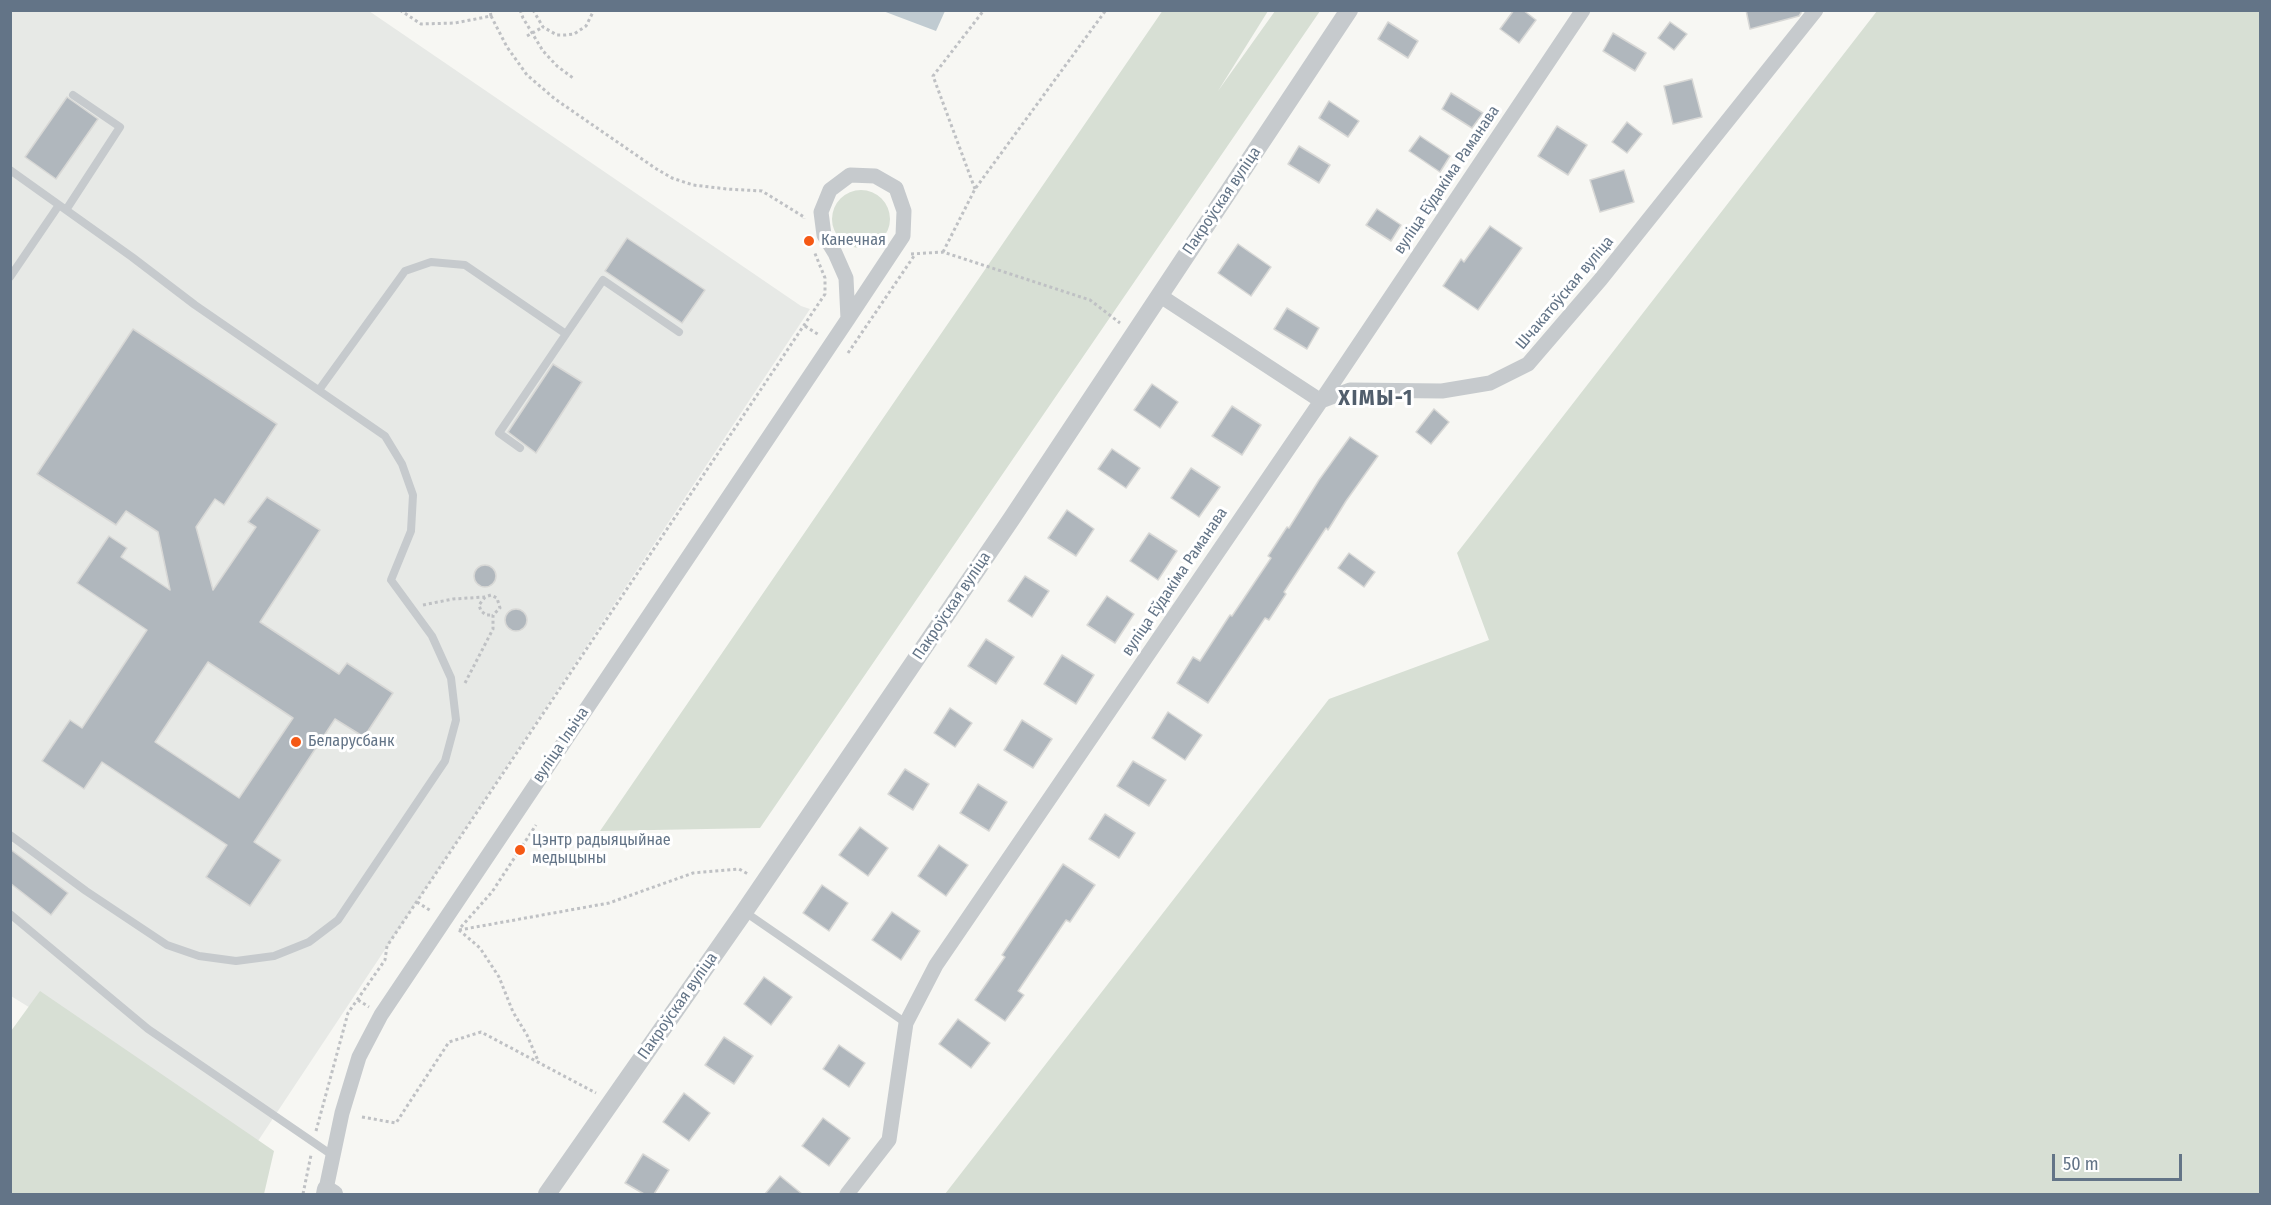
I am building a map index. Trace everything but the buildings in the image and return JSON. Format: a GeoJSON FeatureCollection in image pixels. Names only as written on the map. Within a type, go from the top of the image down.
{"type":"FeatureCollection","features":[{"type":"Feature","properties":{"kind":"street","name":"Пакроўская вуліца"},"geometry":{"type":"LineString","coordinates":[[547,1194],[744,912],[1012,518],[1349,10]]}},
{"type":"Feature","properties":{"kind":"street","name":"вуліца Еўдакіма Раманава"},"geometry":{"type":"LineString","coordinates":[[847,1194],[889,1140],[906,1023],[936,965],[1321,401],[1583,10]]}},
{"type":"Feature","properties":{"kind":"street","name":"Шчакатоўская вуліца"},"geometry":{"type":"LineString","coordinates":[[1321,401],[1350,390],[1442,391],[1490,383],[1528,364],[1601,279],[1816,10]]}},
{"type":"Feature","properties":{"kind":"street","name":"вуліца Ільіча"},"geometry":{"type":"LineString","coordinates":[[328,1193],[332,1155],[342,1113],[359,1057],[381,1015],[848,320],[903,236],[904,211],[896,188],[875,176],[850,175],[830,190],[821,212],[824,235],[846,278],[848,320]]}},
{"type":"Feature","properties":{"kind":"street"},"geometry":{"type":"LineString","coordinates":[[1159,296],[1321,401]]}},
{"type":"Feature","properties":{"kind":"lane"},"geometry":{"type":"LineString","coordinates":[[10,276],[63,208],[120,127],[74,94]]}},
{"type":"Feature","properties":{"kind":"lane"},"geometry":{"type":"LineString","coordinates":[[10,170],[195,305],[386,436],[402,464],[413,495],[411,531],[391,580],[432,636],[451,678],[456,720],[446,761],[338,920],[309,942],[274,956],[236,961],[199,956],[167,945],[86,891],[10,835]]}},
{"type":"Feature","properties":{"kind":"lane"},"geometry":{"type":"LineString","coordinates":[[319,390],[405,271],[431,262],[465,265],[566,334]]}},
{"type":"Feature","properties":{"kind":"lane"},"geometry":{"type":"LineString","coordinates":[[520,448],[499,433],[603,280],[679,332]]}},
{"type":"Feature","properties":{"kind":"lane"},"geometry":{"type":"LineString","coordinates":[[744,912],[906,1023]]}},
{"type":"Feature","properties":{"kind":"lane"},"geometry":{"type":"LineString","coordinates":[[10,914],[148,1029],[332,1155]]}},
{"type":"Feature","properties":{"kind":"path"},"geometry":{"type":"LineString","coordinates":[[400,10],[421,24],[455,23],[491,16]]}},
{"type":"Feature","properties":{"kind":"path"},"geometry":{"type":"LineString","coordinates":[[490,10],[507,47],[527,75],[555,99],[663,173],[693,185],[762,190],[804,217]]}},
{"type":"Feature","properties":{"kind":"path"},"geometry":{"type":"LineString","coordinates":[[520,10],[543,51],[573,78]]}},
{"type":"Feature","properties":{"kind":"path"},"geometry":{"type":"LineString","coordinates":[[533,10],[543,27],[557,35],[574,34],[586,26],[594,10]]}},
{"type":"Feature","properties":{"kind":"path"},"geometry":{"type":"LineString","coordinates":[[975,189],[933,76],[984,10]]}},
{"type":"Feature","properties":{"kind":"path"},"geometry":{"type":"LineString","coordinates":[[943,252],[975,189],[1106,10]]}},
{"type":"Feature","properties":{"kind":"path"},"geometry":{"type":"LineString","coordinates":[[527,36],[543,27]]}},
{"type":"Feature","properties":{"kind":"path"},"geometry":{"type":"LineString","coordinates":[[507,47],[512,44]]}},
{"type":"Feature","properties":{"kind":"path"},"geometry":{"type":"LineString","coordinates":[[891,254],[915,255],[943,252],[1090,300],[1133,334]]}},
{"type":"Feature","properties":{"kind":"path"},"geometry":{"type":"LineString","coordinates":[[848,353],[915,255]]}},
{"type":"Feature","properties":{"kind":"path"},"geometry":{"type":"LineString","coordinates":[[303,1194],[314,1142],[348,1013],[386,960],[387,946],[805,326],[825,294],[825,278]]}},
{"type":"Feature","properties":{"kind":"path"},"geometry":{"type":"LineString","coordinates":[[805,326],[821,336]]}},
{"type":"Feature","properties":{"kind":"path"},"geometry":{"type":"LineString","coordinates":[[410,608],[453,599],[491,595],[499,601],[499,611],[493,615],[486,615],[481,611],[479,605],[485,597]]}},
{"type":"Feature","properties":{"kind":"path"},"geometry":{"type":"LineString","coordinates":[[454,703],[493,629],[493,615]]}},
{"type":"Feature","properties":{"kind":"path"},"geometry":{"type":"LineString","coordinates":[[459,930],[492,892],[536,825]]}},
{"type":"Feature","properties":{"kind":"path"},"geometry":{"type":"LineString","coordinates":[[459,930],[609,903],[693,873],[739,869],[762,884]]}},
{"type":"Feature","properties":{"kind":"path"},"geometry":{"type":"LineString","coordinates":[[417,902],[433,913]]}},
{"type":"Feature","properties":{"kind":"path"},"geometry":{"type":"LineString","coordinates":[[459,930],[480,948],[499,977],[513,1012],[527,1035],[539,1064]]}},
{"type":"Feature","properties":{"kind":"path"},"geometry":{"type":"LineString","coordinates":[[362,1117],[396,1123],[449,1042],[481,1032],[612,1101]]}},
{"type":"Feature","properties":{"kind":"shaded area"},"geometry":{"type":"Polygon","coordinates":[[[1163,10],[1268,11],[1218,91],[1275,11],[1320,11],[760,828],[600,831],[1163,10]]]}},
{"type":"Feature","properties":{"kind":"shaded area"},"geometry":{"type":"Polygon","coordinates":[[[10,11],[369,11],[801,306],[810,309],[254,1147],[11,996],[10,11]]]}},
{"type":"Feature","properties":{"kind":"shaded area"},"geometry":{"type":"Polygon","coordinates":[[[883,11],[945,11],[936,31],[883,11]]]}},
{"type":"Feature","properties":{"kind":"shaded area"},"geometry":{"type":"Polygon","coordinates":[[[1877,11],[2260,11],[2260,1194],[945,1194],[1329,699],[1489,640],[1457,553],[1877,11]]]}},
{"type":"Feature","properties":{"kind":"shaded area"},"geometry":{"type":"Polygon","coordinates":[[[861,190],[872,192],[885,203],[890,219],[888,230],[877,243],[861,248],[850,246],[837,235],[832,219],[834,208],[845,195],[861,190]]]}},
{"type":"Feature","properties":{"kind":"shaded area"},"geometry":{"type":"Polygon","coordinates":[[[40,991],[274,1151],[264,1194],[11,1194],[11,1031],[40,991]]]}},
{"type":"Feature","properties":{"kind":"place","name":"Канечная"},"geometry":{"type":"Point","coordinates":[809,241]}},
{"type":"Feature","properties":{"kind":"place","name":"Беларусбанк"},"geometry":{"type":"Point","coordinates":[296,742]}},
{"type":"Feature","properties":{"kind":"place","name":"Цэнтр радыяцыйнае медыцыны"},"geometry":{"type":"Point","coordinates":[520,850]}},
{"type":"Feature","properties":{"kind":"district","name":"ХІМЫ-1"},"geometry":{"type":"Point","coordinates":[1376,399]}}]}
